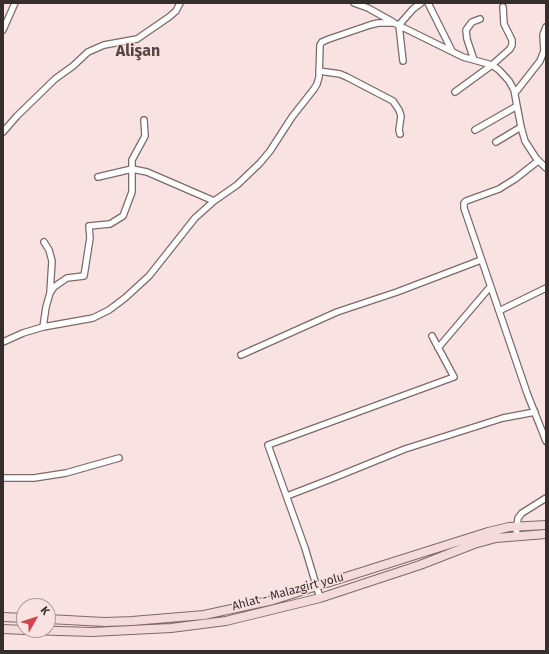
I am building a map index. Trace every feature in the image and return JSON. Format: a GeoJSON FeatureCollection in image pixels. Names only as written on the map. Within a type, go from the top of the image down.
{"type":"FeatureCollection","features":[{"type":"Feature","properties":{"kind":"main road","name":"Ahlat - Malazgirt yolu"},"geometry":{"type":"LineString","coordinates":[[56,631],[92,632],[171,628],[226,621],[320,598],[420,565],[474,544],[517,531],[546,525]]}},
{"type":"Feature","properties":{"kind":"main road","name":"Ahlat - Malazgirt yolu"},"geometry":{"type":"LineString","coordinates":[[56,619],[125,621],[204,615],[273,600],[488,532],[509,527],[517,531],[546,534]]}},
{"type":"Feature","properties":{"kind":"main road"},"geometry":{"type":"LineString","coordinates":[[3,617],[16,618]]}},
{"type":"Feature","properties":{"kind":"main road"},"geometry":{"type":"LineString","coordinates":[[3,629],[16,630]]}},
{"type":"Feature","properties":{"kind":"street"},"geometry":{"type":"LineString","coordinates":[[3,30],[15,3]]}},
{"type":"Feature","properties":{"kind":"street"},"geometry":{"type":"LineString","coordinates":[[3,132],[17,116],[55,79],[73,66],[88,52],[104,45],[137,38],[169,17],[176,11],[180,3]]}},
{"type":"Feature","properties":{"kind":"street"},"geometry":{"type":"LineString","coordinates":[[354,3],[368,8],[396,24],[452,51],[474,60],[492,65],[504,75],[515,93],[521,128],[525,141],[538,161],[546,168]]}},
{"type":"Feature","properties":{"kind":"street"},"geometry":{"type":"LineString","coordinates":[[3,342],[23,333],[43,327],[93,318],[117,304],[150,276],[195,218],[214,201],[237,185],[266,156],[292,117],[314,90],[319,77],[320,45],[325,40],[378,23],[396,24],[422,3]]}},
{"type":"Feature","properties":{"kind":"street"},"geometry":{"type":"LineString","coordinates":[[428,3],[452,51]]}},
{"type":"Feature","properties":{"kind":"street"},"geometry":{"type":"LineString","coordinates":[[455,92],[507,53],[512,43],[504,24],[503,7]]}},
{"type":"Feature","properties":{"kind":"street"},"geometry":{"type":"LineString","coordinates":[[474,60],[467,39],[466,30],[472,22],[480,19]]}},
{"type":"Feature","properties":{"kind":"street"},"geometry":{"type":"LineString","coordinates":[[396,24],[403,61]]}},
{"type":"Feature","properties":{"kind":"street"},"geometry":{"type":"LineString","coordinates":[[515,93],[540,61],[544,51],[543,35],[546,27]]}},
{"type":"Feature","properties":{"kind":"street"},"geometry":{"type":"LineString","coordinates":[[319,71],[340,74],[393,101],[401,116],[399,130],[400,134]]}},
{"type":"Feature","properties":{"kind":"street"},"geometry":{"type":"LineString","coordinates":[[475,130],[517,106]]}},
{"type":"Feature","properties":{"kind":"street"},"geometry":{"type":"LineString","coordinates":[[50,293],[57,284],[67,278],[84,276],[90,238],[88,226],[110,224],[123,216],[132,192],[132,160],[145,136],[144,120]]}},
{"type":"Feature","properties":{"kind":"street"},"geometry":{"type":"LineString","coordinates":[[496,142],[521,128]]}},
{"type":"Feature","properties":{"kind":"street"},"geometry":{"type":"LineString","coordinates":[[538,161],[515,179],[499,189],[470,199],[464,204],[465,214],[480,260],[546,441]]}},
{"type":"Feature","properties":{"kind":"street"},"geometry":{"type":"LineString","coordinates":[[98,177],[122,171],[132,170],[147,172],[214,201]]}},
{"type":"Feature","properties":{"kind":"street"},"geometry":{"type":"LineString","coordinates":[[43,327],[44,313],[50,293],[52,261],[49,250],[44,242]]}},
{"type":"Feature","properties":{"kind":"street"},"geometry":{"type":"LineString","coordinates":[[241,355],[337,312],[397,292],[480,260]]}},
{"type":"Feature","properties":{"kind":"street"},"geometry":{"type":"LineString","coordinates":[[438,348],[490,287]]}},
{"type":"Feature","properties":{"kind":"street"},"geometry":{"type":"LineString","coordinates":[[499,311],[546,288]]}},
{"type":"Feature","properties":{"kind":"street"},"geometry":{"type":"LineString","coordinates":[[320,598],[287,496],[268,445],[454,377],[432,336]]}},
{"type":"Feature","properties":{"kind":"street"},"geometry":{"type":"LineString","coordinates":[[287,496],[410,447],[504,418],[535,412]]}},
{"type":"Feature","properties":{"kind":"street"},"geometry":{"type":"LineString","coordinates":[[3,478],[34,478],[66,473],[119,458]]}},
{"type":"Feature","properties":{"kind":"street"},"geometry":{"type":"LineString","coordinates":[[517,531],[518,518],[522,513],[546,498]]}},
{"type":"Feature","properties":{"kind":"district","name":"Alişan"},"geometry":{"type":"Point","coordinates":[138,52]}}]}
